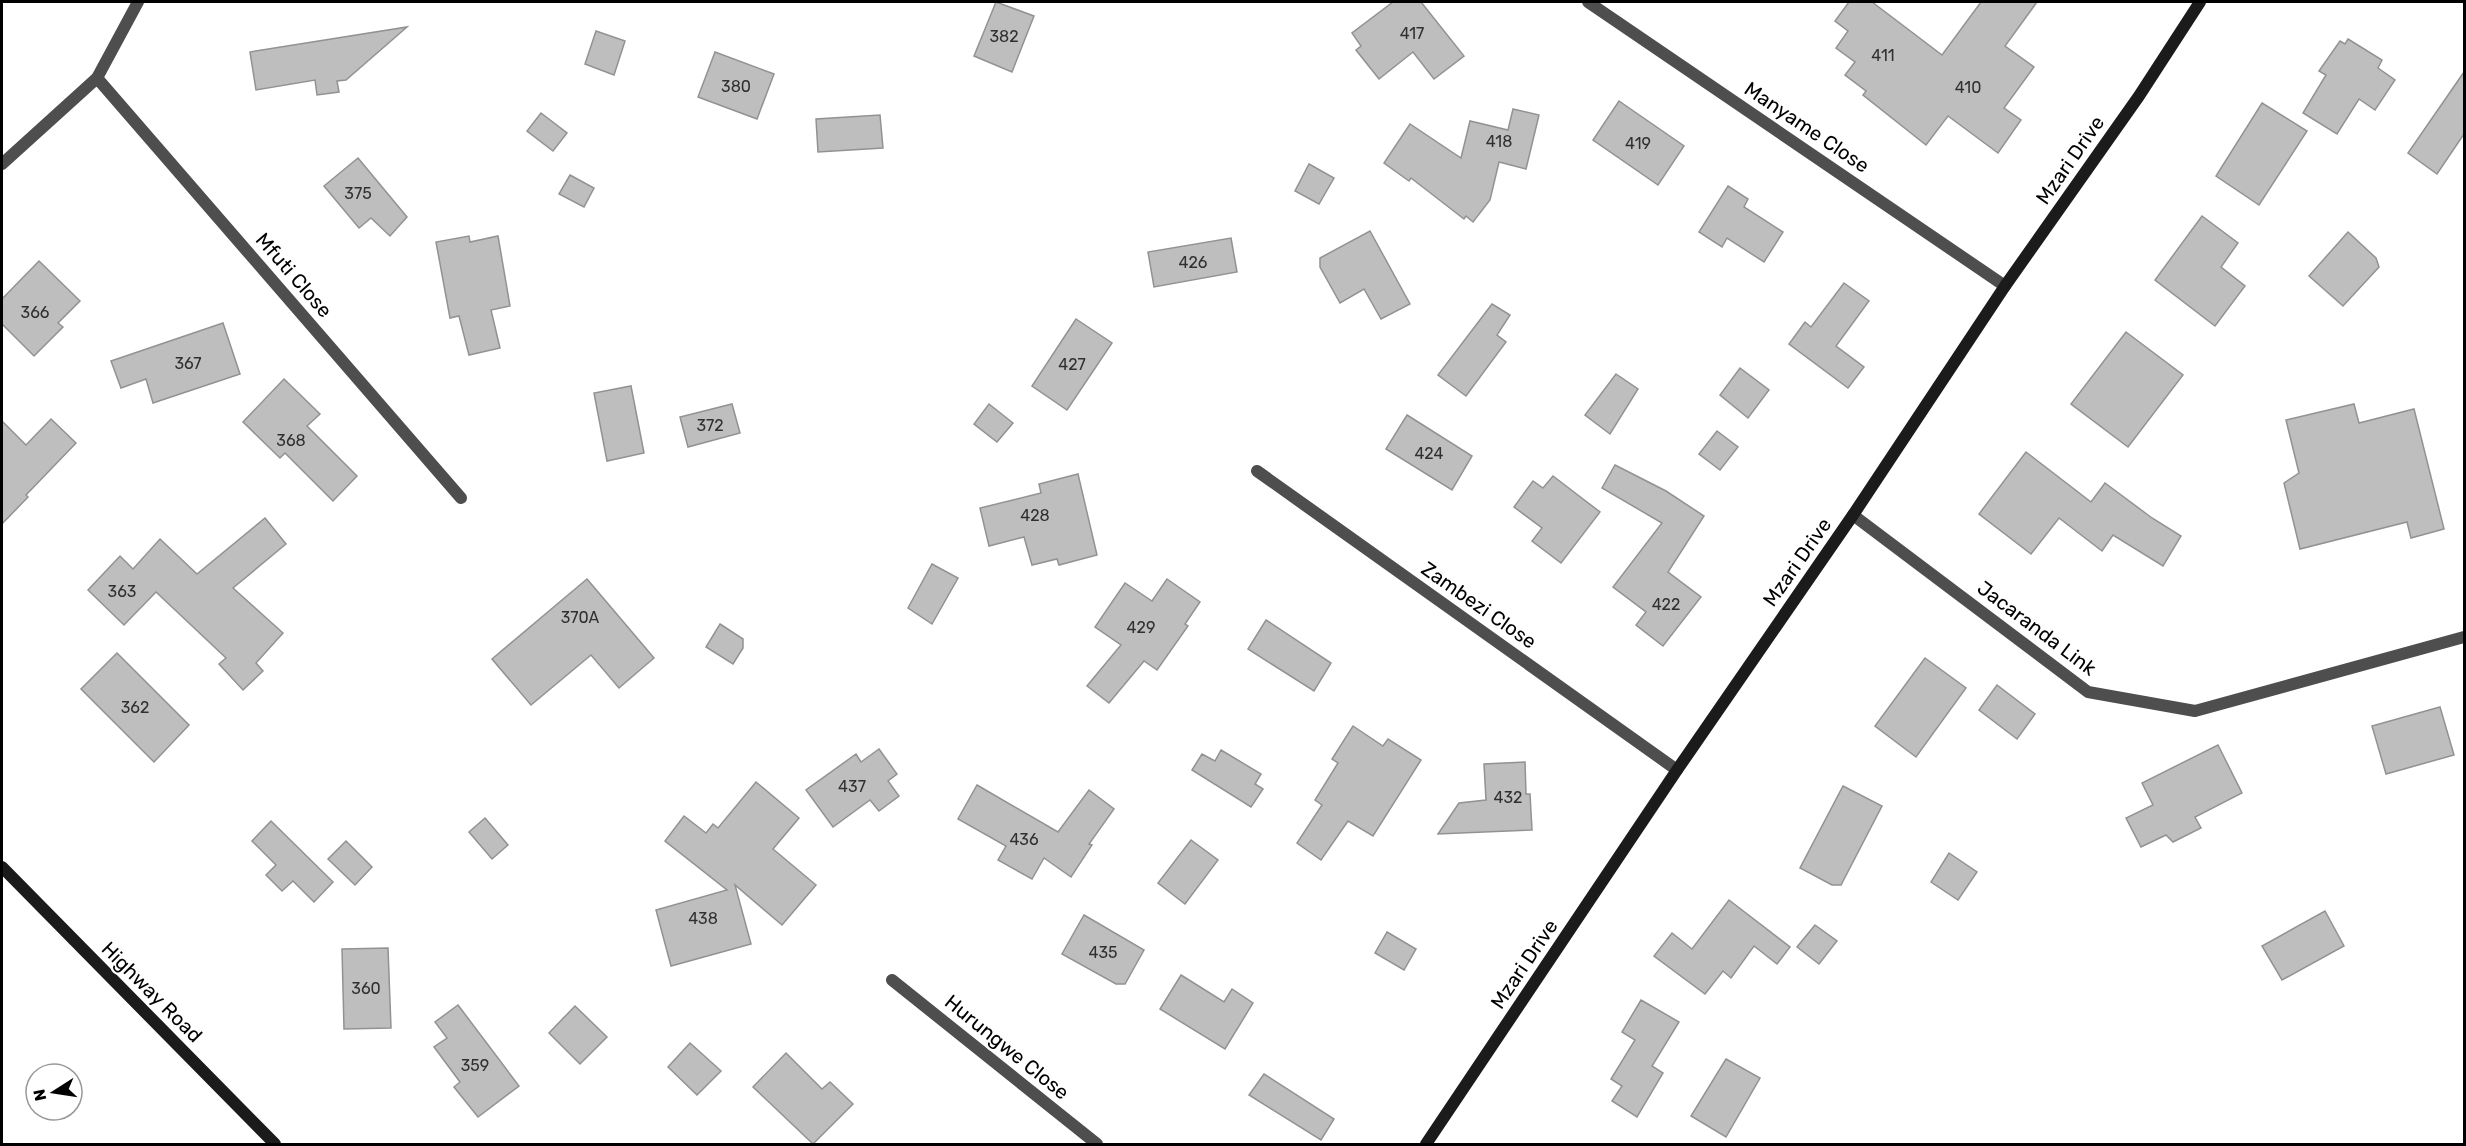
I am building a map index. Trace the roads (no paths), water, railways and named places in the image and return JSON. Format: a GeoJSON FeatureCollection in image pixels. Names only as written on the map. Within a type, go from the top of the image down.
{"type":"FeatureCollection","features":[{"type":"Feature","properties":{"kind":"street"},"geometry":{"type":"LineString","coordinates":[[2,164],[97,78],[138,2]]}},
{"type":"Feature","properties":{"kind":"street","name":"Manyame Close"},"geometry":{"type":"LineString","coordinates":[[1588,2],[2005,286]]}},
{"type":"Feature","properties":{"kind":"street","name":"Mzari Drive"},"geometry":{"type":"LineString","coordinates":[[1426,1144],[1677,770],[1853,515],[2005,286],[2139,96],[2200,2]]}},
{"type":"Feature","properties":{"kind":"street","name":"Mfuti Close"},"geometry":{"type":"LineString","coordinates":[[97,78],[461,498]]}},
{"type":"Feature","properties":{"kind":"street","name":"Zambezi Close"},"geometry":{"type":"LineString","coordinates":[[1257,471],[1677,770]]}},
{"type":"Feature","properties":{"kind":"street","name":"Jacaranda Link"},"geometry":{"type":"LineString","coordinates":[[1853,515],[2088,692],[2195,711],[2464,637]]}},
{"type":"Feature","properties":{"kind":"street","name":"Highway Road"},"geometry":{"type":"LineString","coordinates":[[2,867],[275,1144]]}},
{"type":"Feature","properties":{"kind":"street","name":"Hurungwe Close"},"geometry":{"type":"LineString","coordinates":[[892,980],[1097,1144]]}}]}
